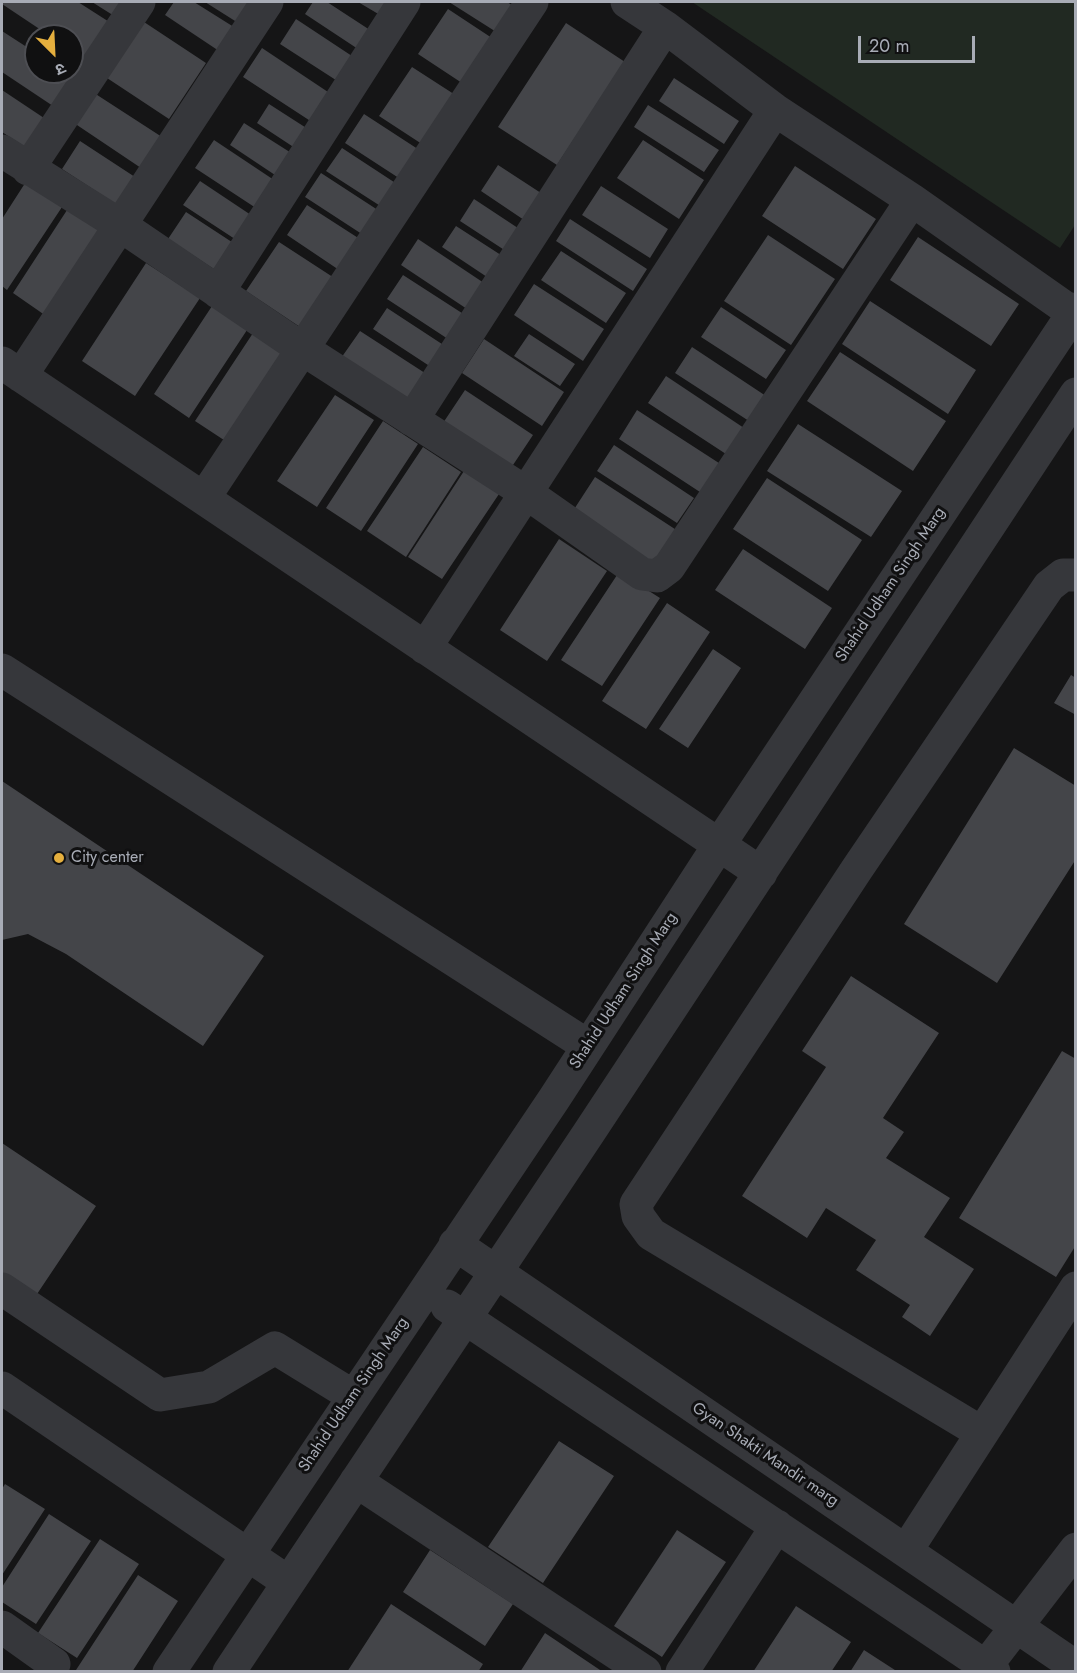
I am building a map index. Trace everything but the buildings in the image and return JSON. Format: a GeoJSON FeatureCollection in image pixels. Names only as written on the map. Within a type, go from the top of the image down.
{"type":"FeatureCollection","features":[{"type":"Feature","properties":{"kind":"street"},"geometry":{"type":"LineString","coordinates":[[139,2],[15,160],[120,225],[301,348],[525,492],[642,574],[657,576],[669,567],[912,200]]}},
{"type":"Feature","properties":{"kind":"street"},"geometry":{"type":"LineString","coordinates":[[267,2],[120,225],[11,370],[761,873]]}},
{"type":"Feature","properties":{"kind":"street"},"geometry":{"type":"LineString","coordinates":[[219,292],[404,2]]}},
{"type":"Feature","properties":{"kind":"street"},"geometry":{"type":"LineString","coordinates":[[204,498],[301,348],[532,2]]}},
{"type":"Feature","properties":{"kind":"street"},"geometry":{"type":"LineString","coordinates":[[627,2],[665,27],[775,110],[1074,311]]}},
{"type":"Feature","properties":{"kind":"street"},"geometry":{"type":"LineString","coordinates":[[412,420],[665,27]]}},
{"type":"Feature","properties":{"kind":"street"},"geometry":{"type":"LineString","coordinates":[[425,648],[775,110]]}},
{"type":"Feature","properties":{"kind":"street","name":"Shahid Udham Singh Marg"},"geometry":{"type":"LineString","coordinates":[[170,1671],[588,1046],[1074,311]]}},
{"type":"Feature","properties":{"kind":"street"},"geometry":{"type":"LineString","coordinates":[[229,1671],[588,1134],[1076,394]]}},
{"type":"Feature","properties":{"kind":"street"},"geometry":{"type":"LineString","coordinates":[[982,1432],[651,1234],[638,1216],[636,1204],[857,869],[1049,586],[1063,575],[1076,575]]}},
{"type":"Feature","properties":{"kind":"street"},"geometry":{"type":"LineString","coordinates":[[2,670],[588,1046]]}},
{"type":"Feature","properties":{"kind":"street","name":"Gyan Shakti Mandir marg"},"geometry":{"type":"LineString","coordinates":[[455,1244],[1076,1667]]}},
{"type":"Feature","properties":{"kind":"street"},"geometry":{"type":"LineString","coordinates":[[906,1551],[1076,1288]]}},
{"type":"Feature","properties":{"kind":"street"},"geometry":{"type":"LineString","coordinates":[[2,1289],[160,1395],[208,1387],[275,1348],[353,1396]]}},
{"type":"Feature","properties":{"kind":"street"},"geometry":{"type":"LineString","coordinates":[[424,1290],[990,1669],[1016,1626],[1076,1549]]}},
{"type":"Feature","properties":{"kind":"street"},"geometry":{"type":"LineString","coordinates":[[2,1388],[288,1582]]}},
{"type":"Feature","properties":{"kind":"street"},"geometry":{"type":"LineString","coordinates":[[356,1480],[645,1671]]}},
{"type":"Feature","properties":{"kind":"street"},"geometry":{"type":"LineString","coordinates":[[682,1671],[777,1526]]}},
{"type":"Feature","properties":{"kind":"street"},"geometry":{"type":"LineString","coordinates":[[2,1628],[54,1664]]}},
{"type":"Feature","properties":{"kind":"shaded area"},"geometry":{"type":"Polygon","coordinates":[[[692,2],[1075,2],[1075,225],[1060,248],[692,2]]]}},
{"type":"Feature","properties":{"kind":"place","name":"City center"},"geometry":{"type":"Point","coordinates":[59,858]}}]}
